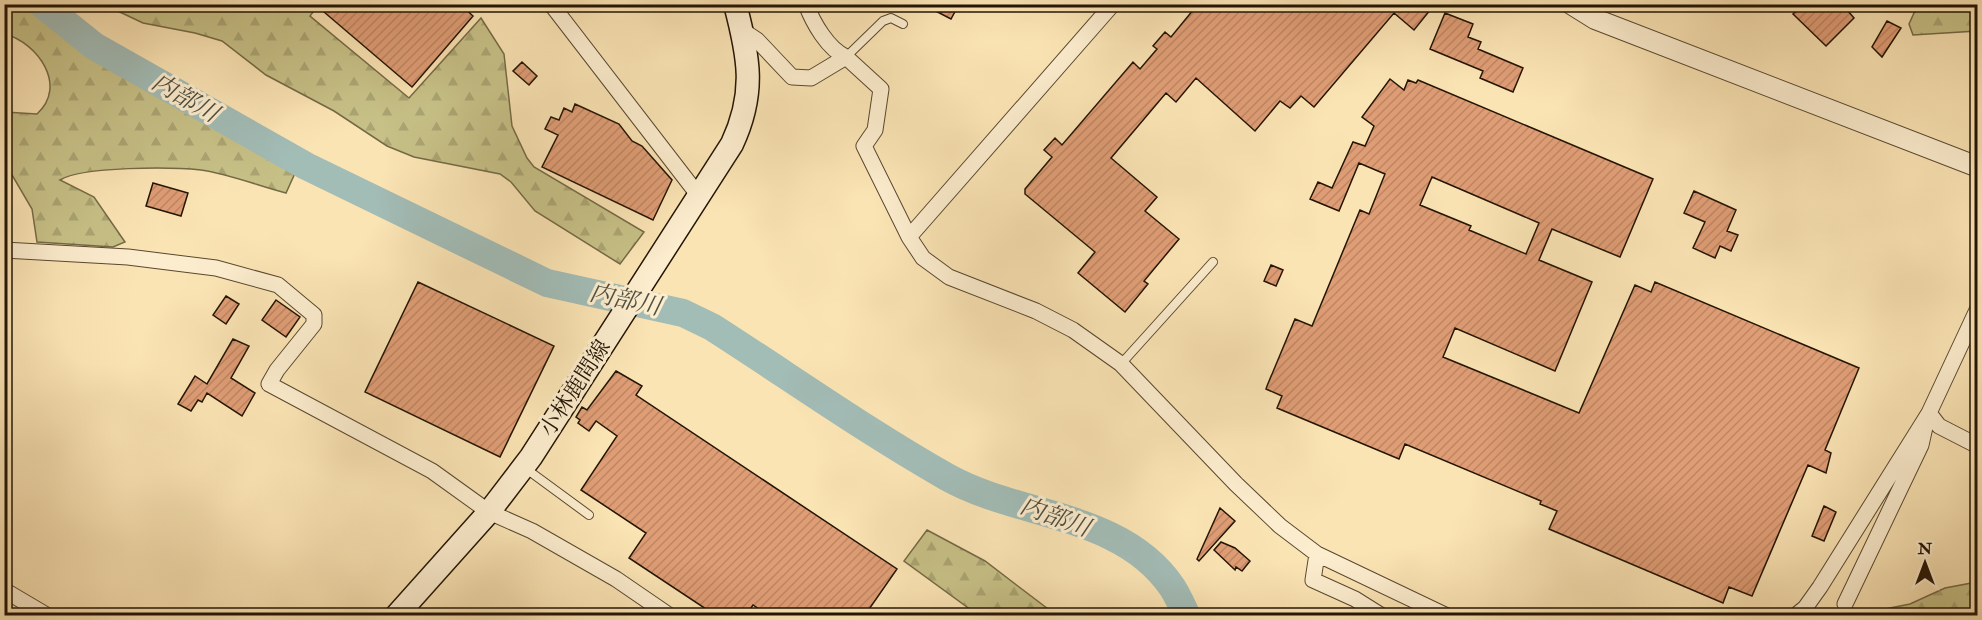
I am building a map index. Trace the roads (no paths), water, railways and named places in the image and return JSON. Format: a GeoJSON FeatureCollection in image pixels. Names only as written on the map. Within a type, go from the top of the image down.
{"type":"FeatureCollection","features":[{"type":"Feature","properties":{"kind":"main road","name":"小林鹿間線"},"geometry":{"type":"LineString","coordinates":[[396,615],[489,512],[524,467],[674,237],[742,122],[749,72],[735,4]]}},
{"type":"Feature","properties":{"kind":"street"},"geometry":{"type":"LineString","coordinates":[[551,4],[699,196]]}},
{"type":"Feature","properties":{"kind":"street"},"geometry":{"type":"LineString","coordinates":[[806,4],[809,14],[833,48],[881,89],[875,130],[864,146],[909,237],[923,258],[949,277],[1036,311],[1073,330],[1121,364],[1236,484],[1280,526],[1317,554],[1447,615]]}},
{"type":"Feature","properties":{"kind":"street"},"geometry":{"type":"LineString","coordinates":[[909,237],[1113,4]]}},
{"type":"Feature","properties":{"kind":"street"},"geometry":{"type":"LineString","coordinates":[[1571,4],[1595,19],[1977,167]]}},
{"type":"Feature","properties":{"kind":"street"},"geometry":{"type":"LineString","coordinates":[[742,30],[757,40],[792,77],[812,78],[846,57]]}},
{"type":"Feature","properties":{"kind":"street"},"geometry":{"type":"LineString","coordinates":[[4,250],[197,265],[278,285],[314,315],[314,324],[277,370],[269,384],[432,471],[489,512],[532,531],[616,579],[670,615]]}},
{"type":"Feature","properties":{"kind":"street"},"geometry":{"type":"LineString","coordinates":[[1795,615],[1805,608],[1820,587],[1929,413],[1977,308]]}},
{"type":"Feature","properties":{"kind":"street"},"geometry":{"type":"LineString","coordinates":[[1929,413],[1938,426],[1977,446]]}},
{"type":"Feature","properties":{"kind":"street"},"geometry":{"type":"LineString","coordinates":[[1845,604],[1921,445],[1929,413]]}},
{"type":"Feature","properties":{"kind":"street"},"geometry":{"type":"LineString","coordinates":[[1317,554],[1312,580],[1355,599],[1382,615]]}},
{"type":"Feature","properties":{"kind":"street"},"geometry":{"type":"LineString","coordinates":[[4,590],[48,615]]}},
{"type":"Feature","properties":{"kind":"lane"},"geometry":{"type":"LineString","coordinates":[[846,57],[883,21],[891,18],[903,24]]}},
{"type":"Feature","properties":{"kind":"lane"},"geometry":{"type":"LineString","coordinates":[[1121,364],[1213,262]]}},
{"type":"Feature","properties":{"kind":"lane"},"geometry":{"type":"LineString","coordinates":[[524,467],[589,515]]}},
{"type":"Feature","properties":{"kind":"waterway","name":"内部川"},"geometry":{"type":"LineString","coordinates":[[42,4],[94,46],[306,166],[547,283],[683,313],[712,327],[858,423],[947,477],[1005,501],[1098,530],[1126,544],[1151,563],[1172,587],[1187,616]]}}]}
